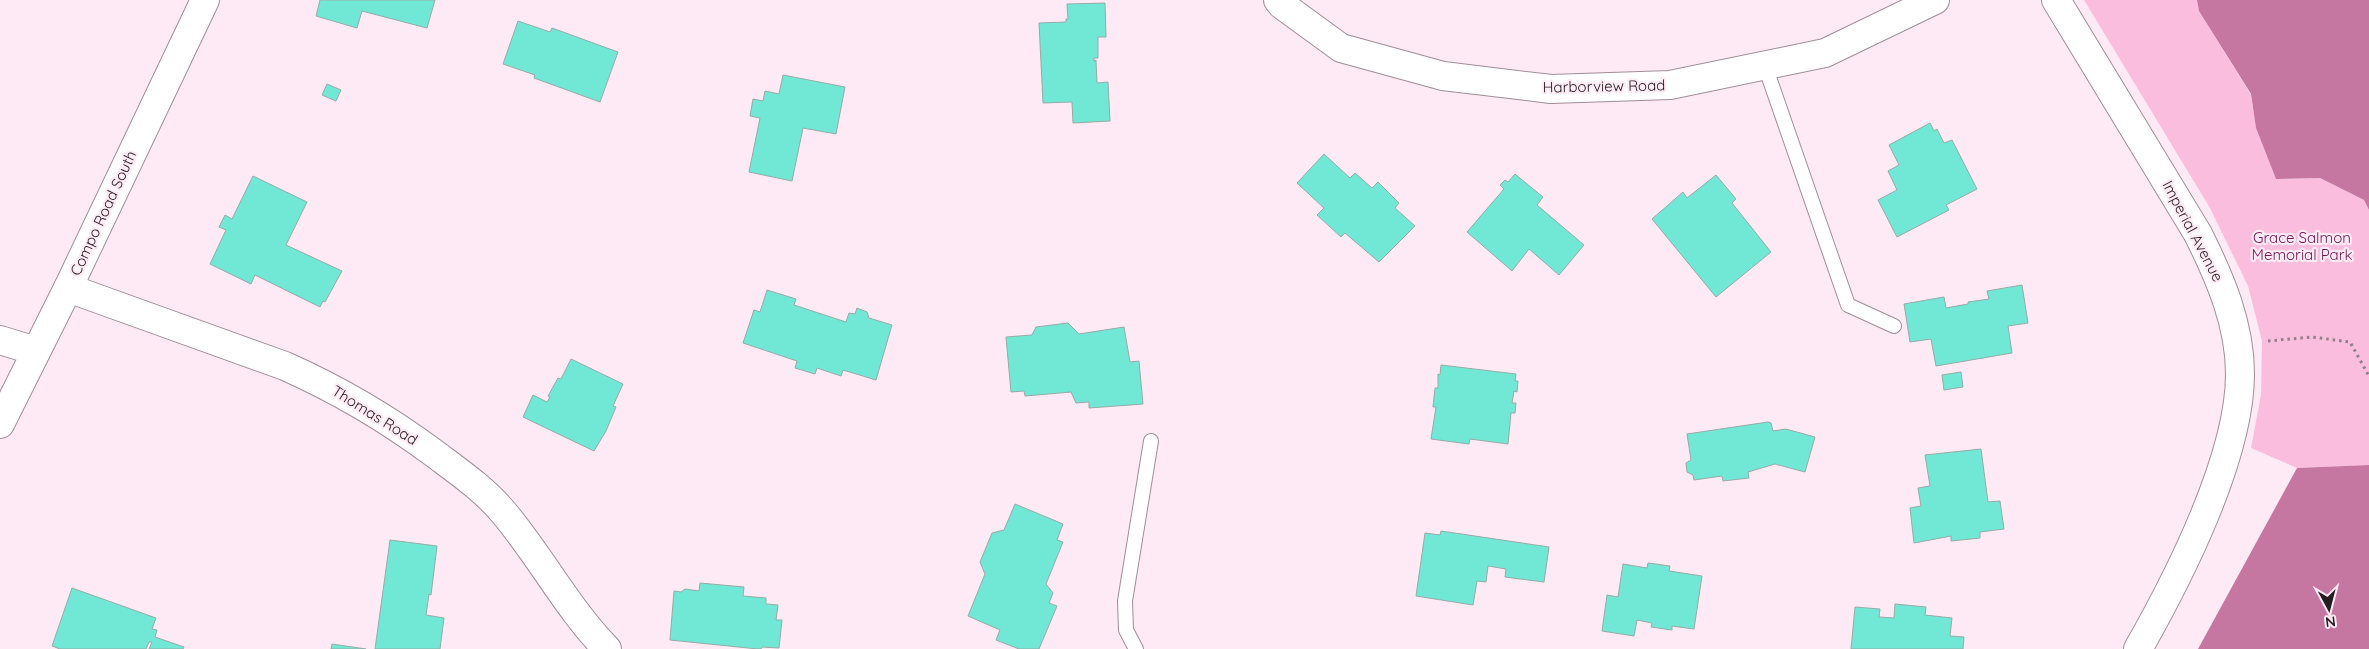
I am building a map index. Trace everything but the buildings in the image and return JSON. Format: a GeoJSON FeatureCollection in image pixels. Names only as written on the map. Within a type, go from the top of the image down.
{"type":"FeatureCollection","features":[{"type":"Feature","properties":{"kind":"street","name":"Compo Road South"},"geometry":{"type":"LineString","coordinates":[[0,424],[68,288],[205,0]]}},
{"type":"Feature","properties":{"kind":"street","name":"Harborview Road"},"geometry":{"type":"LineString","coordinates":[[1278,0],[1282,5],[1341,48],[1443,76],[1551,89],[1670,85],[1825,53],[1935,0]]}},
{"type":"Feature","properties":{"kind":"street","name":"Imperial Avenue"},"geometry":{"type":"LineString","coordinates":[[2056,0],[2198,234],[2219,274],[2232,316],[2238,344],[2239,397],[2224,458],[2211,495],[2177,574],[2138,649]]}},
{"type":"Feature","properties":{"kind":"street","name":"Thomas Road"},"geometry":{"type":"LineString","coordinates":[[68,288],[285,366],[326,385],[383,417],[453,467],[502,511],[569,605],[607,649]]}},
{"type":"Feature","properties":{"kind":"street"},"geometry":{"type":"LineString","coordinates":[[0,340],[36,351]]}},
{"type":"Feature","properties":{"kind":"lane"},"geometry":{"type":"LineString","coordinates":[[1765,66],[1848,305],[1894,326]]}},
{"type":"Feature","properties":{"kind":"lane"},"geometry":{"type":"LineString","coordinates":[[1136,649],[1126,630],[1125,601],[1150,441]]}},
{"type":"Feature","properties":{"kind":"path"},"geometry":{"type":"LineString","coordinates":[[2238,344],[2312,337],[2350,342],[2369,376]]}},
{"type":"Feature","properties":{"kind":"green space","name":"Grace Salmon Memorial Park"},"geometry":{"type":"Polygon","coordinates":[[[2084,0],[2197,0],[2199,11],[2251,95],[2256,128],[2276,179],[2320,178],[2364,200],[2369,210],[2369,465],[2297,468],[2251,448],[2261,395],[2262,341],[2248,286],[2210,208],[2084,0]]]}},
{"type":"Feature","properties":{"kind":"shaded area"},"geometry":{"type":"Polygon","coordinates":[[[2197,0],[2369,0],[2369,210],[2364,200],[2320,178],[2276,179],[2256,128],[2251,94],[2199,11],[2197,0]]]}},
{"type":"Feature","properties":{"kind":"shaded area"},"geometry":{"type":"Polygon","coordinates":[[[2369,465],[2369,649],[2198,649],[2297,468],[2369,465]]]}}]}
